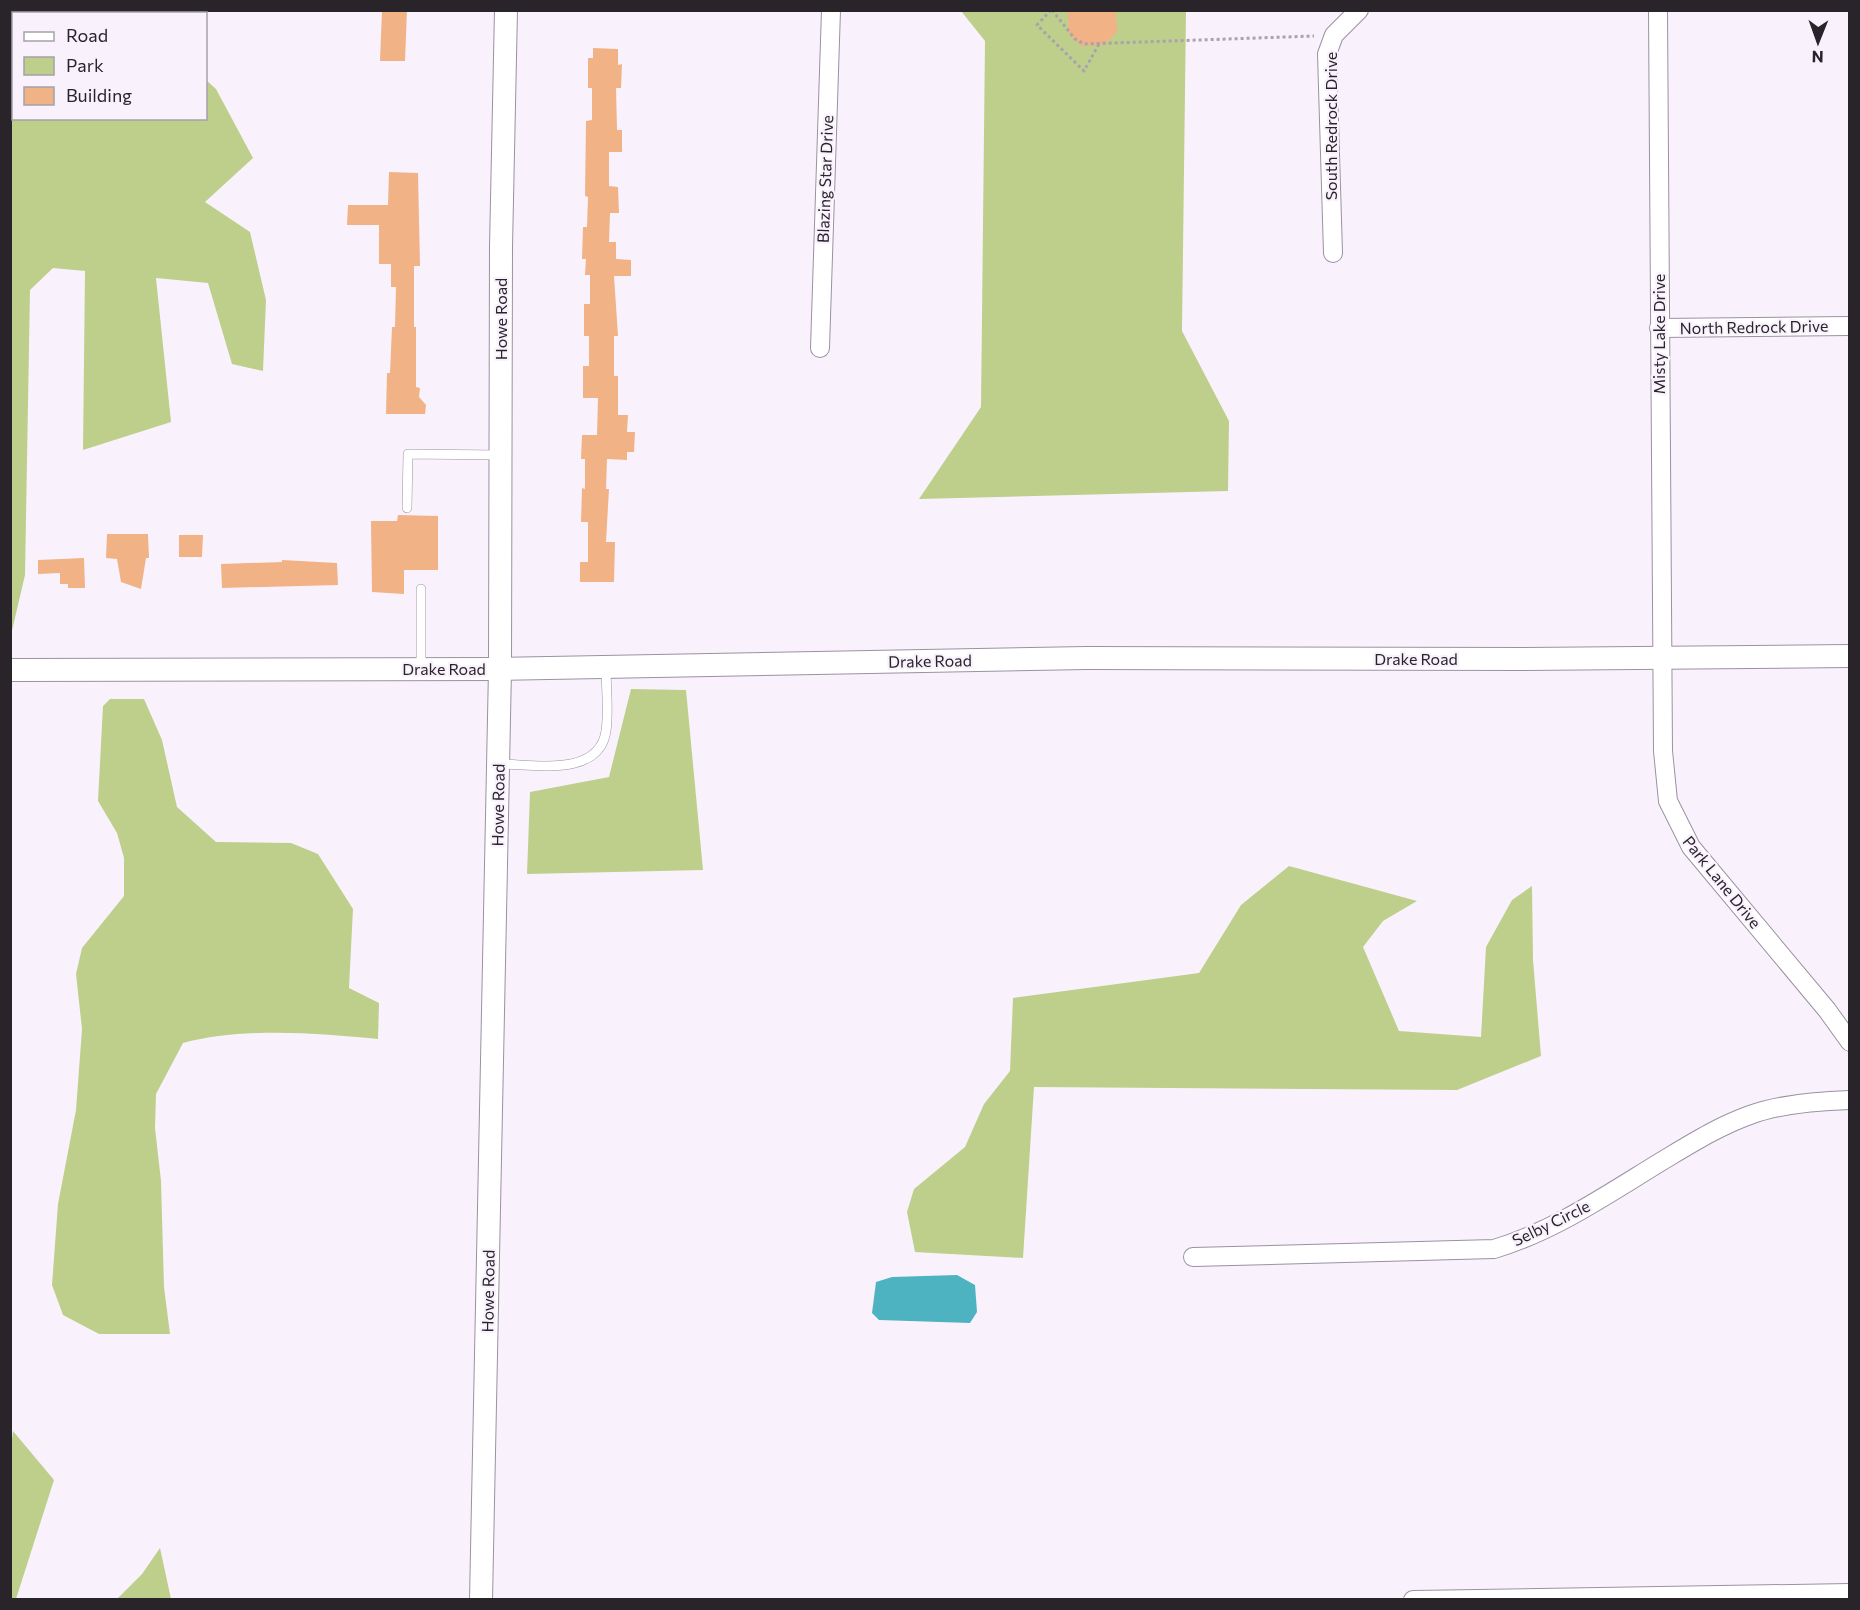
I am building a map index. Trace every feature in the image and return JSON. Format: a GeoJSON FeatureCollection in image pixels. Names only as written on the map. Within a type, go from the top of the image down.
{"type":"FeatureCollection","features":[{"type":"Feature","properties":{"kind":"street","name":"Howe Road"},"geometry":{"type":"LineString","coordinates":[[481,1599],[499,764],[501,247],[506,10]]}},
{"type":"Feature","properties":{"kind":"street","name":"Blazing Star Drive"},"geometry":{"type":"LineString","coordinates":[[820,348],[831,10]]}},
{"type":"Feature","properties":{"kind":"street","name":"South Redrock Drive"},"geometry":{"type":"LineString","coordinates":[[1333,253],[1328,54],[1334,35],[1359,10]]}},
{"type":"Feature","properties":{"kind":"street","name":"Misty Lake Drive"},"geometry":{"type":"LineString","coordinates":[[1658,10],[1663,658]]}},
{"type":"Feature","properties":{"kind":"street","name":"North Redrock Drive"},"geometry":{"type":"LineString","coordinates":[[1659,328],[1850,326]]}},
{"type":"Feature","properties":{"kind":"street","name":"Drake Road"},"geometry":{"type":"LineString","coordinates":[[10,670],[500,669],[1087,658],[1850,656]]}},
{"type":"Feature","properties":{"kind":"street","name":"Park Lane Drive"},"geometry":{"type":"LineString","coordinates":[[1663,658],[1663,751],[1668,801],[1678,826],[1691,847],[1827,1010],[1850,1042]]}},
{"type":"Feature","properties":{"kind":"street","name":"Selby Circle"},"geometry":{"type":"LineString","coordinates":[[1193,1257],[1494,1249],[1532,1236],[1552,1226],[1710,1133],[1750,1115],[1784,1107],[1850,1100]]}},
{"type":"Feature","properties":{"kind":"street"},"geometry":{"type":"LineString","coordinates":[[1413,1599],[1850,1593]]}},
{"type":"Feature","properties":{"kind":"lane"},"geometry":{"type":"LineString","coordinates":[[407,508],[408,454],[501,455]]}},
{"type":"Feature","properties":{"kind":"lane"},"geometry":{"type":"LineString","coordinates":[[421,589],[421,669]]}},
{"type":"Feature","properties":{"kind":"lane"},"geometry":{"type":"LineString","coordinates":[[499,764],[569,765],[583,762],[596,755],[607,730],[606,667]]}},
{"type":"Feature","properties":{"kind":"path"},"geometry":{"type":"LineString","coordinates":[[1099,44],[1084,71],[1037,25],[1052,10],[1075,39],[1084,44],[1334,35]]}},
{"type":"Feature","properties":{"kind":"green space"},"geometry":{"type":"Polygon","coordinates":[[[11,10],[123,10],[126,12],[12,12],[12,120],[207,120],[207,81],[216,89],[253,158],[205,202],[250,232],[266,300],[263,371],[232,364],[208,283],[156,278],[171,422],[83,450],[85,271],[53,268],[30,290],[25,575],[11,635],[11,10]]]}},
{"type":"Feature","properties":{"kind":"green space"},"geometry":{"type":"Polygon","coordinates":[[[961,11],[1186,11],[1182,331],[1229,421],[1228,491],[919,499],[981,407],[985,41],[961,11]]]}},
{"type":"Feature","properties":{"kind":"green space"},"geometry":{"type":"Polygon","coordinates":[[[631,689],[686,690],[703,870],[527,874],[530,792],[609,777],[631,689]]]}},
{"type":"Feature","properties":{"kind":"green space"},"geometry":{"type":"Polygon","coordinates":[[[110,699],[144,699],[162,740],[177,807],[216,842],[291,843],[318,854],[353,909],[349,988],[379,1003],[378,1039],[305,1033],[255,1033],[183,1043],[156,1094],[155,1128],[161,1181],[164,1287],[170,1334],[99,1334],[63,1315],[52,1285],[58,1204],[76,1110],[82,1029],[76,974],[82,948],[124,896],[124,858],[117,833],[98,801],[103,706],[110,699]]]}},
{"type":"Feature","properties":{"kind":"green space"},"geometry":{"type":"Polygon","coordinates":[[[1289,866],[1417,901],[1383,921],[1363,947],[1399,1031],[1481,1037],[1486,947],[1512,900],[1532,886],[1533,960],[1541,1056],[1457,1090],[1034,1087],[1023,1258],[915,1252],[907,1212],[914,1189],[965,1147],[984,1104],[1010,1071],[1013,998],[1199,973],[1241,905],[1289,866]]]}},
{"type":"Feature","properties":{"kind":"green space"},"geometry":{"type":"Polygon","coordinates":[[[13,1431],[54,1480],[16,1599],[11,1600],[10,1454],[13,1431]]]}},
{"type":"Feature","properties":{"kind":"green space"},"geometry":{"type":"Polygon","coordinates":[[[160,1548],[171,1599],[117,1599],[142,1574],[160,1548]]]}},
{"type":"Feature","properties":{"kind":"water"},"geometry":{"type":"Polygon","coordinates":[[[957,1275],[975,1285],[977,1312],[970,1323],[879,1320],[872,1313],[876,1282],[892,1277],[957,1275]]]}},
{"type":"Feature","properties":{"kind":"building"},"geometry":{"type":"Polygon","coordinates":[[[382,10],[407,10],[405,61],[380,61],[382,10]]]}},
{"type":"Feature","properties":{"kind":"building"},"geometry":{"type":"Polygon","coordinates":[[[1068,10],[1116,10],[1117,32],[1104,45],[1081,46],[1068,33],[1068,10]]]}},
{"type":"Feature","properties":{"kind":"building"},"geometry":{"type":"Polygon","coordinates":[[[593,48],[618,49],[618,65],[622,64],[621,88],[616,88],[617,130],[622,130],[622,152],[609,152],[609,186],[618,187],[619,213],[610,213],[609,242],[616,242],[616,259],[631,260],[631,276],[614,276],[618,336],[614,336],[614,376],[618,376],[618,415],[628,415],[627,432],[635,432],[634,452],[627,452],[627,460],[607,459],[606,489],[609,489],[606,542],[615,542],[614,582],[580,582],[580,562],[588,562],[588,522],[581,522],[582,488],[585,489],[585,459],[581,459],[582,435],[597,435],[598,398],[583,398],[583,366],[589,366],[589,336],[584,336],[584,304],[590,304],[590,275],[585,275],[586,259],[582,259],[583,227],[587,227],[588,197],[585,196],[586,121],[592,120],[592,88],[588,88],[588,58],[593,58],[593,48]]]}},
{"type":"Feature","properties":{"kind":"building"},"geometry":{"type":"Polygon","coordinates":[[[389,172],[418,173],[420,266],[414,266],[414,327],[416,327],[416,387],[420,388],[419,397],[426,405],[425,414],[386,414],[387,373],[390,373],[392,327],[395,327],[396,287],[391,287],[391,264],[379,264],[379,225],[347,225],[348,205],[388,205],[389,172]]]}},
{"type":"Feature","properties":{"kind":"building"},"geometry":{"type":"Polygon","coordinates":[[[398,515],[438,516],[438,570],[404,570],[404,594],[372,592],[371,521],[397,521],[398,515]]]}},
{"type":"Feature","properties":{"kind":"building"},"geometry":{"type":"Polygon","coordinates":[[[107,534],[148,534],[149,558],[146,558],[141,589],[121,582],[117,559],[106,558],[107,534]]]}},
{"type":"Feature","properties":{"kind":"building"},"geometry":{"type":"Polygon","coordinates":[[[179,535],[203,535],[202,557],[179,557],[179,535]]]}},
{"type":"Feature","properties":{"kind":"building"},"geometry":{"type":"Polygon","coordinates":[[[84,558],[85,588],[68,588],[68,584],[60,584],[60,573],[38,574],[38,560],[84,558]]]}},
{"type":"Feature","properties":{"kind":"building"},"geometry":{"type":"Polygon","coordinates":[[[282,560],[337,563],[338,585],[222,588],[221,564],[282,562],[282,560]]]}}]}
